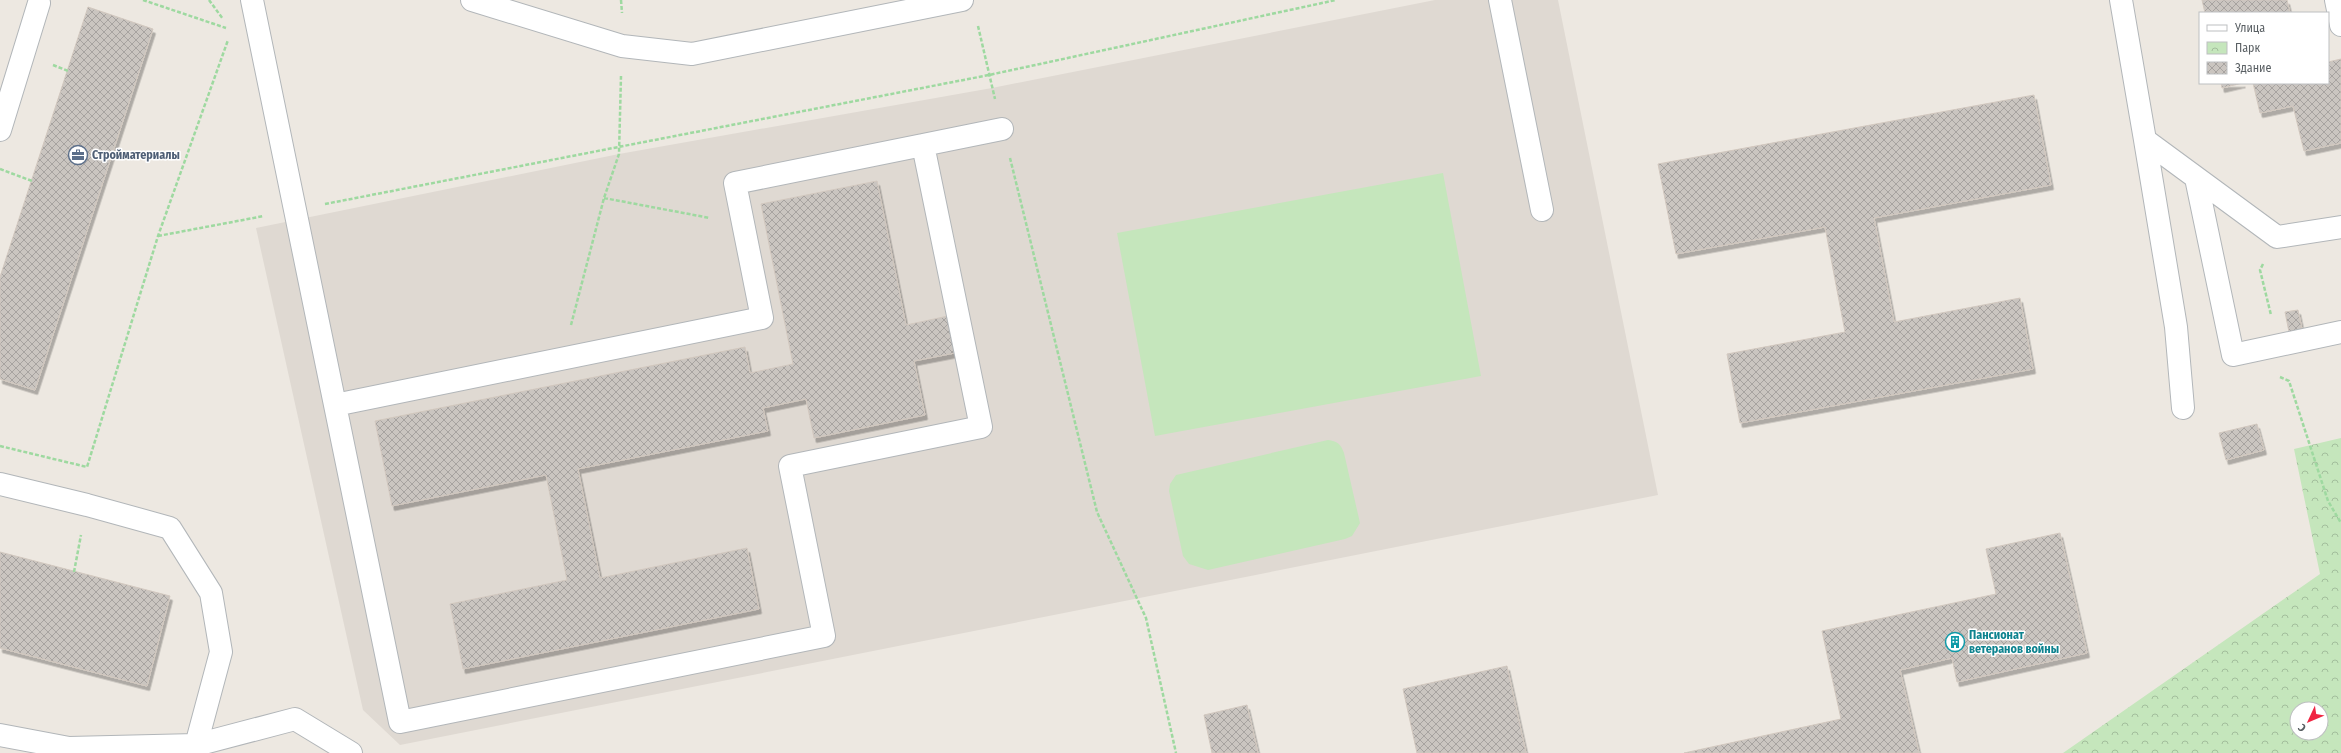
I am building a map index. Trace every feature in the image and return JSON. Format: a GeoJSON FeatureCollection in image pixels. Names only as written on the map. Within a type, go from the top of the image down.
{"type":"FeatureCollection","features":[{"type":"Feature","properties":{"kind":"lane"},"geometry":{"type":"LineString","coordinates":[[252,0],[400,722],[824,636],[790,466],[982,427],[923,145]]}},
{"type":"Feature","properties":{"kind":"lane"},"geometry":{"type":"LineString","coordinates":[[472,0],[622,46],[692,54],[962,0]]}},
{"type":"Feature","properties":{"kind":"lane"},"geometry":{"type":"LineString","coordinates":[[1500,0],[1542,210]]}},
{"type":"Feature","properties":{"kind":"lane"},"geometry":{"type":"LineString","coordinates":[[2121,0],[2176,328],[2183,408]]}},
{"type":"Feature","properties":{"kind":"lane"},"geometry":{"type":"LineString","coordinates":[[2336,0],[2341,25]]}},
{"type":"Feature","properties":{"kind":"lane"},"geometry":{"type":"LineString","coordinates":[[0,130],[40,3]]}},
{"type":"Feature","properties":{"kind":"lane"},"geometry":{"type":"LineString","coordinates":[[335,405],[762,318],[735,183],[1002,129]]}},
{"type":"Feature","properties":{"kind":"lane"},"geometry":{"type":"LineString","coordinates":[[2145,140],[2277,237],[2341,227]]}},
{"type":"Feature","properties":{"kind":"lane"},"geometry":{"type":"LineString","coordinates":[[2196,178],[2233,355],[2341,332]]}},
{"type":"Feature","properties":{"kind":"lane"},"geometry":{"type":"LineString","coordinates":[[0,484],[87,505],[170,528],[211,594],[221,652],[196,745]]}},
{"type":"Feature","properties":{"kind":"lane"},"geometry":{"type":"LineString","coordinates":[[0,735],[69,748],[196,745],[295,719],[351,753]]}},
{"type":"Feature","properties":{"kind":"path"},"geometry":{"type":"LineString","coordinates":[[143,0],[232,30],[209,0]]}},
{"type":"Feature","properties":{"kind":"path"},"geometry":{"type":"LineString","coordinates":[[562,359],[604,198],[619,154],[622,46],[621,0]]}},
{"type":"Feature","properties":{"kind":"path"},"geometry":{"type":"LineString","coordinates":[[158,236],[989,75],[1336,0]]}},
{"type":"Feature","properties":{"kind":"path"},"geometry":{"type":"LineString","coordinates":[[977,23],[1097,512],[1146,618],[1176,753]]}},
{"type":"Feature","properties":{"kind":"path"},"geometry":{"type":"LineString","coordinates":[[0,446],[87,467],[158,236],[229,37]]}},
{"type":"Feature","properties":{"kind":"path"},"geometry":{"type":"LineString","coordinates":[[0,169],[32,181]]}},
{"type":"Feature","properties":{"kind":"path"},"geometry":{"type":"LineString","coordinates":[[604,198],[743,225]]}},
{"type":"Feature","properties":{"kind":"path"},"geometry":{"type":"LineString","coordinates":[[2277,237],[2260,270],[2278,345],[2289,382],[2328,501],[2341,523]]}},
{"type":"Feature","properties":{"kind":"path"},"geometry":{"type":"LineString","coordinates":[[2233,355],[2289,382]]}},
{"type":"Feature","properties":{"kind":"shaded area"},"geometry":{"type":"Polygon","coordinates":[[[1435,0],[1558,0],[1658,495],[400,745],[363,710],[256,228],[619,154],[992,88],[1435,0]]]}},
{"type":"Feature","properties":{"kind":"green space"},"geometry":{"type":"Polygon","coordinates":[[[1443,173],[1481,376],[1155,436],[1117,233],[1443,173]]]}},
{"type":"Feature","properties":{"kind":"green space"},"geometry":{"type":"Polygon","coordinates":[[[2341,438],[2341,753],[2063,753],[2320,574],[2294,449],[2341,438]]]}},
{"type":"Feature","properties":{"kind":"green space"},"geometry":{"type":"Polygon","coordinates":[[[1328,440],[1334,441],[1342,447],[1344,453],[1360,523],[1352,536],[1345,539],[1208,570],[1189,564],[1183,556],[1169,491],[1170,484],[1176,475],[1328,440]]]}},
{"type":"Feature","properties":{"kind":"building"},"geometry":{"type":"Polygon","coordinates":[[[2202,0],[2287,0],[2290,12],[2205,12],[2202,0]]]}},
{"type":"Feature","properties":{"kind":"building"},"geometry":{"type":"Polygon","coordinates":[[[88,7],[153,29],[35,390],[0,379],[0,277],[88,7]]]}},
{"type":"Feature","properties":{"kind":"building"},"geometry":{"type":"Polygon","coordinates":[[[2341,59],[2341,143],[2304,151],[2293,106],[2260,113],[2253,84],[2329,84],[2329,62],[2341,59]]]}},
{"type":"Feature","properties":{"kind":"building"},"geometry":{"type":"Polygon","coordinates":[[[2221,84],[2239,84],[2222,88],[2221,84]]]}},
{"type":"Feature","properties":{"kind":"building"},"geometry":{"type":"Polygon","coordinates":[[[2034,95],[2051,185],[1874,218],[1894,322],[2020,298],[2033,369],[1740,423],[1727,354],[1845,332],[1825,227],[1676,254],[1658,164],[2034,95]]]}},
{"type":"Feature","properties":{"kind":"building"},"geometry":{"type":"Polygon","coordinates":[[[877,181],[906,325],[948,316],[955,353],[914,361],[925,415],[814,438],[806,399],[763,408],[768,431],[578,469],[600,578],[747,548],[759,609],[463,669],[450,604],[567,580],[546,475],[392,506],[375,421],[745,347],[750,373],[793,364],[761,204],[877,181]]]}},
{"type":"Feature","properties":{"kind":"building"},"geometry":{"type":"Polygon","coordinates":[[[2298,310],[2302,329],[2289,332],[2285,312],[2298,310]]]}},
{"type":"Feature","properties":{"kind":"building"},"geometry":{"type":"Polygon","coordinates":[[[2257,424],[2264,450],[2226,460],[2219,433],[2257,424]]]}},
{"type":"Feature","properties":{"kind":"building","name":"Пансионат ветеранов войны"},"geometry":{"type":"Polygon","coordinates":[[[2060,533],[2087,653],[1957,682],[1952,658],[1900,670],[1919,753],[1684,753],[1841,719],[1822,631],[1996,594],[1986,549],[2060,533]]]}},
{"type":"Feature","properties":{"kind":"building"},"geometry":{"type":"Polygon","coordinates":[[[0,552],[170,596],[147,686],[0,648],[0,552]]]}},
{"type":"Feature","properties":{"kind":"building"},"geometry":{"type":"Polygon","coordinates":[[[1507,666],[1526,753],[1417,753],[1403,689],[1507,666]]]}},
{"type":"Feature","properties":{"kind":"building"},"geometry":{"type":"Polygon","coordinates":[[[1247,705],[1258,753],[1212,753],[1204,715],[1247,705]]]}},
{"type":"Feature","properties":{"kind":"place","name":"Стройматериалы"},"geometry":{"type":"Point","coordinates":[78,155]}},
{"type":"Feature","properties":{"kind":"place","name":"Пансионат ветеранов войны"},"geometry":{"type":"Point","coordinates":[1955,642]}}]}
